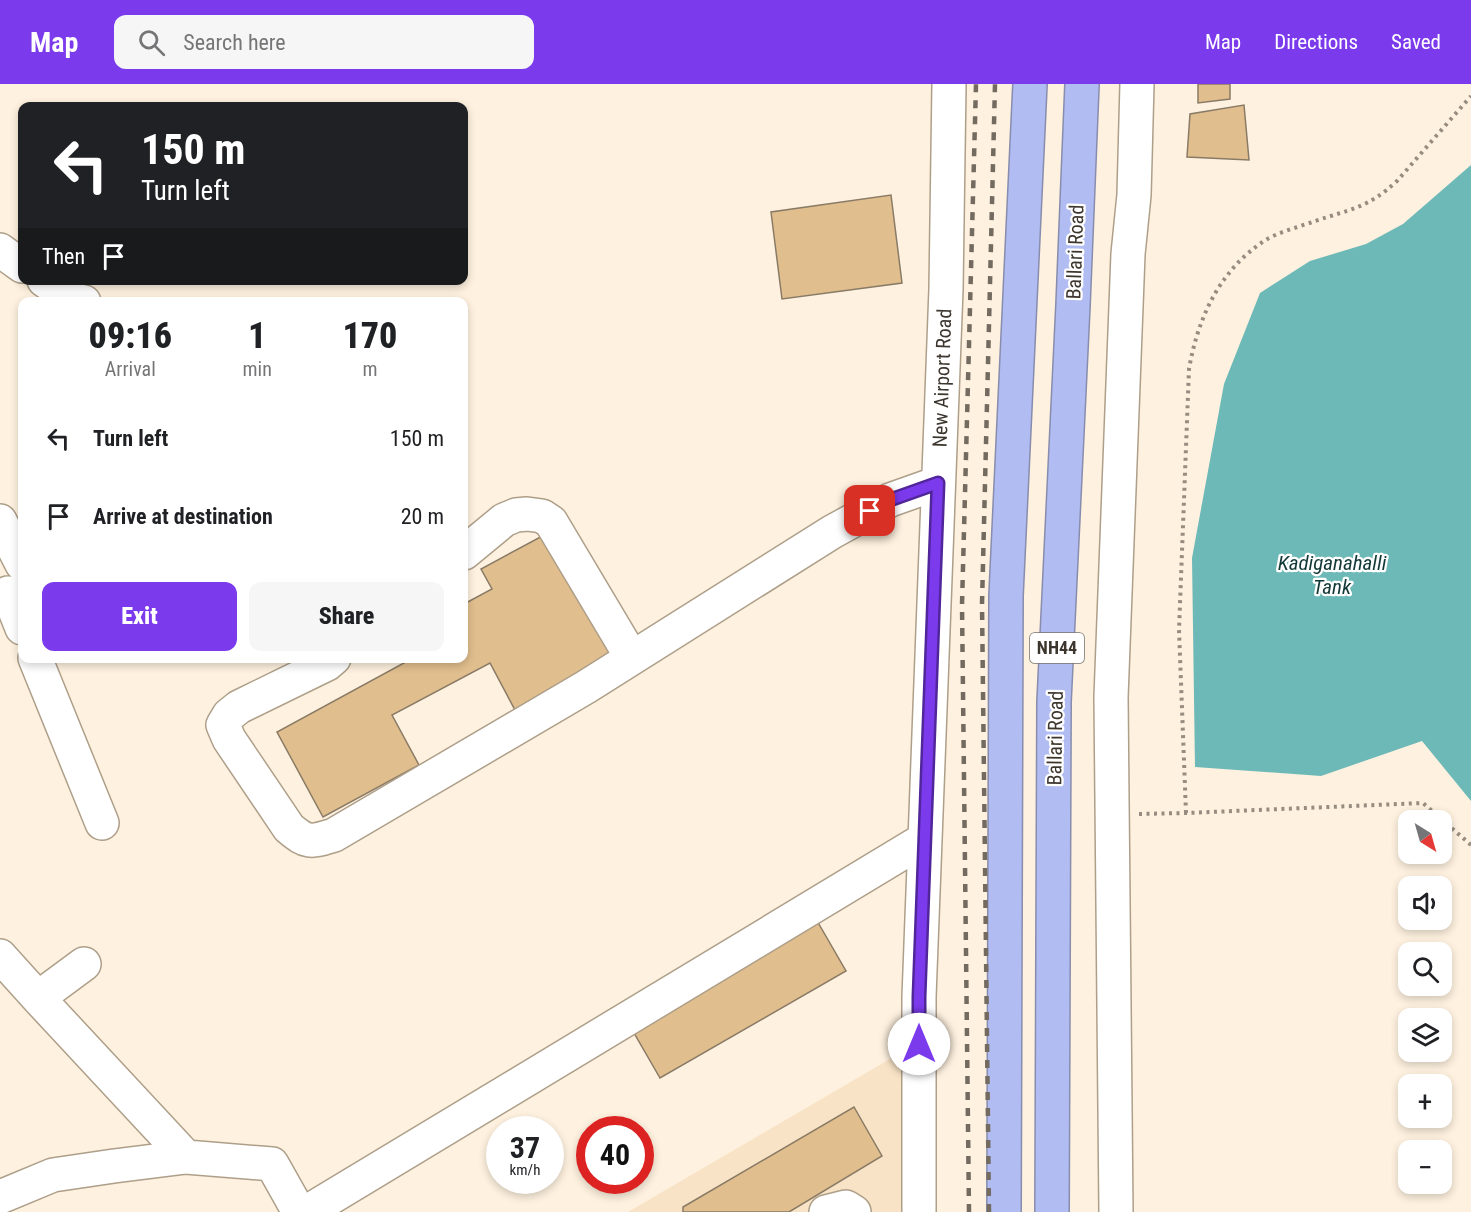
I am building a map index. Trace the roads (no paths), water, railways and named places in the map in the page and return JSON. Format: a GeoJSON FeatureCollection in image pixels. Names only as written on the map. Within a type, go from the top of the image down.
{"type":"FeatureCollection","features":[{"type":"Feature","properties":{"kind":"highway","name":"NH44"},"geometry":{"type":"LineString","coordinates":[[1004,1212],[1006,596],[1030,84]]}},
{"type":"Feature","properties":{"kind":"highway","name":"Ballari Road"},"geometry":{"type":"LineString","coordinates":[[1052,1212],[1054,702],[1082,84]]}},
{"type":"Feature","properties":{"kind":"street","name":"New Airport Road"},"geometry":{"type":"LineString","coordinates":[[919,1212],[919,997],[946,289],[949,84]]}},
{"type":"Feature","properties":{"kind":"street"},"geometry":{"type":"LineString","coordinates":[[1116,1212],[1111,697],[1137,84]]}},
{"type":"Feature","properties":{"kind":"street"},"geometry":{"type":"LineString","coordinates":[[0,250],[18,263]]}},
{"type":"Feature","properties":{"kind":"street"},"geometry":{"type":"LineString","coordinates":[[51,285],[69,297]]}},
{"type":"Feature","properties":{"kind":"street"},"geometry":{"type":"LineString","coordinates":[[328,663],[239,707],[229,715],[223,726],[229,739],[289,828],[301,838],[315,840],[334,835],[586,687],[832,532],[890,500],[938,483]]}},
{"type":"Feature","properties":{"kind":"street"},"geometry":{"type":"LineString","coordinates":[[468,550],[504,520],[516,515],[542,516],[550,522],[632,658]]}},
{"type":"Feature","properties":{"kind":"street"},"geometry":{"type":"LineString","coordinates":[[0,521],[18,609]]}},
{"type":"Feature","properties":{"kind":"street"},"geometry":{"type":"LineString","coordinates":[[37,663],[102,823]]}},
{"type":"Feature","properties":{"kind":"street"},"geometry":{"type":"LineString","coordinates":[[307,1212],[925,839]]}},
{"type":"Feature","properties":{"kind":"street"},"geometry":{"type":"LineString","coordinates":[[0,956],[186,1157]]}},
{"type":"Feature","properties":{"kind":"street"},"geometry":{"type":"LineString","coordinates":[[38,999],[84,964]]}},
{"type":"Feature","properties":{"kind":"street"},"geometry":{"type":"LineString","coordinates":[[0,1197],[53,1175],[186,1157],[272,1164],[299,1212]]}},
{"type":"Feature","properties":{"kind":"street"},"geometry":{"type":"LineString","coordinates":[[826,1212],[846,1207],[854,1212]]}},
{"type":"Feature","properties":{"kind":"water","name":"Kadiganahalli Tank"},"geometry":{"type":"Polygon","coordinates":[[[1471,165],[1471,801],[1422,741],[1321,776],[1195,767],[1192,558],[1224,384],[1260,293],[1310,261],[1366,244],[1403,224],[1471,165]]]}},
{"type":"Feature","properties":{"kind":"railway"},"geometry":{"type":"LineString","coordinates":[[969,1212],[962,605],[976,84]]}},
{"type":"Feature","properties":{"kind":"railway"},"geometry":{"type":"LineString","coordinates":[[989,1212],[982,604],[995,84]]}}]}
